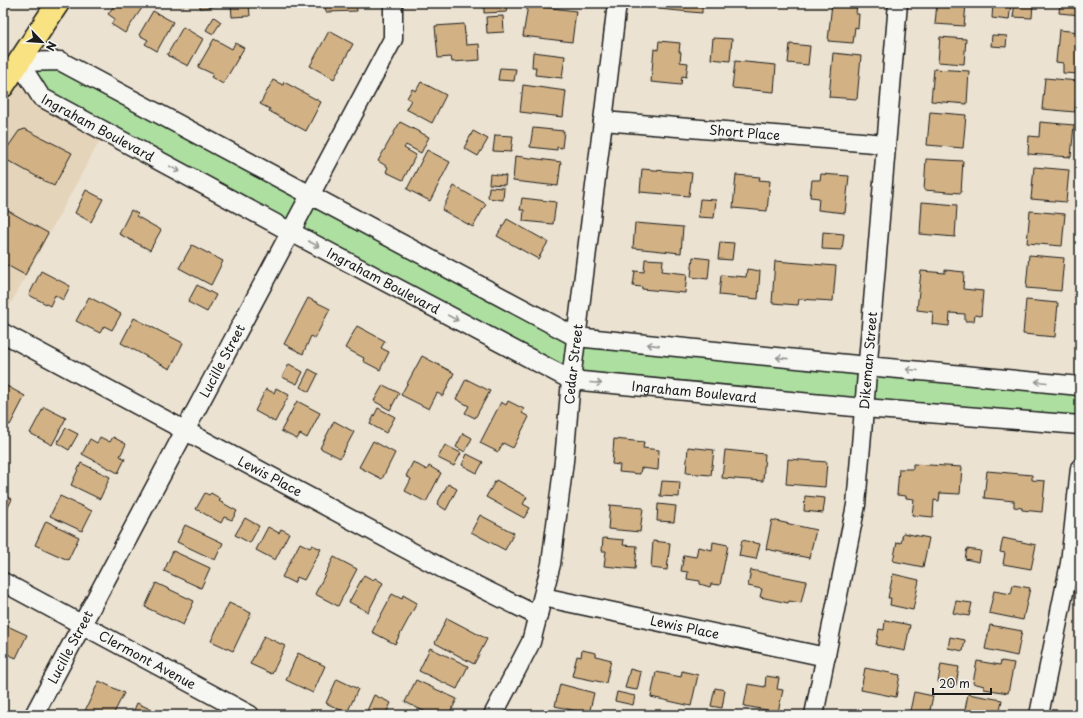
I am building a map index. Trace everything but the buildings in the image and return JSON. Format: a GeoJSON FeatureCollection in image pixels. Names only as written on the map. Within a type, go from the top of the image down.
{"type":"FeatureCollection","features":[{"type":"Feature","properties":{"kind":"main road"},"geometry":{"type":"LineString","coordinates":[[3,86],[58,3]]}},
{"type":"Feature","properties":{"kind":"street","name":"Lucille Street"},"geometry":{"type":"LineString","coordinates":[[34,715],[393,39],[393,3]]}},
{"type":"Feature","properties":{"kind":"street","name":"Cedar Street"},"geometry":{"type":"LineString","coordinates":[[493,715],[531,642],[551,564],[564,461],[571,380],[616,3]]}},
{"type":"Feature","properties":{"kind":"street","name":"Dikeman Street"},"geometry":{"type":"LineString","coordinates":[[814,715],[856,505],[898,3]]}},
{"type":"Feature","properties":{"kind":"street"},"geometry":{"type":"LineString","coordinates":[[19,62],[60,62],[576,337],[1080,386]]}},
{"type":"Feature","properties":{"kind":"street","name":"Ingraham Boulevard"},"geometry":{"type":"LineString","coordinates":[[19,62],[41,97],[291,232],[571,380],[864,408],[1080,425]]}},
{"type":"Feature","properties":{"kind":"street","name":"Short Place"},"geometry":{"type":"LineString","coordinates":[[603,121],[886,144]]}},
{"type":"Feature","properties":{"kind":"street","name":"Lewis Place"},"geometry":{"type":"LineString","coordinates":[[3,333],[451,573],[538,616]]}},
{"type":"Feature","properties":{"kind":"street"},"geometry":{"type":"LineString","coordinates":[[1039,715],[1070,563],[1080,468]]}},
{"type":"Feature","properties":{"kind":"street","name":"Clermont Avenue"},"geometry":{"type":"LineString","coordinates":[[3,582],[250,715]]}},
{"type":"Feature","properties":{"kind":"street","name":"Lewis Place"},"geometry":{"type":"LineString","coordinates":[[543,597],[826,657]]}},
{"type":"Feature","properties":{"kind":"shaded area"},"geometry":{"type":"Polygon","coordinates":[[[19,62],[105,131],[3,318],[3,86],[19,62]]]}},
{"type":"Feature","properties":{"kind":"green space"},"geometry":{"type":"Polygon","coordinates":[[[19,62],[60,62],[576,337],[1080,386],[1080,425],[571,380],[41,97],[19,62]]]}}]}
